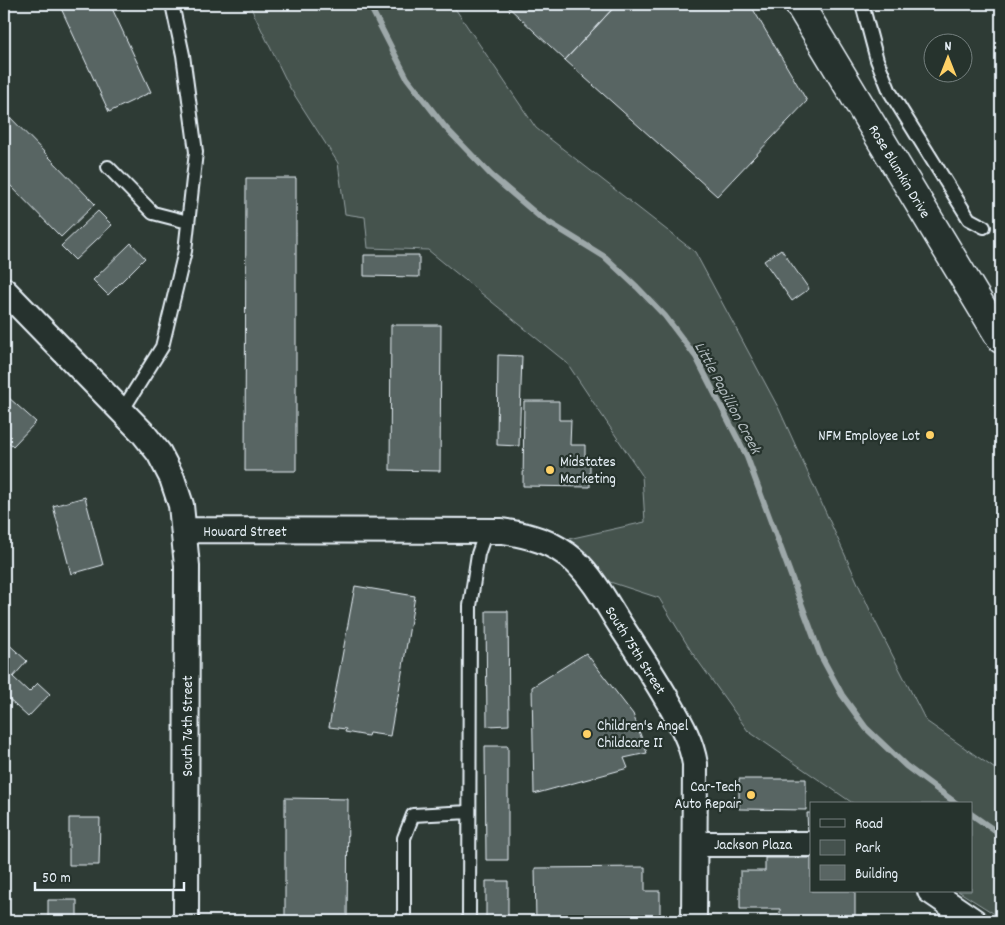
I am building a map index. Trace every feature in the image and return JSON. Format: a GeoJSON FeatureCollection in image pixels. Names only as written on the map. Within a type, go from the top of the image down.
{"type":"FeatureCollection","features":[{"type":"Feature","properties":{"kind":"main road","name":"Rose Blumkin Drive"},"geometry":{"type":"LineString","coordinates":[[799,4],[998,327]]}},
{"type":"Feature","properties":{"kind":"street","name":"Howard Street"},"geometry":{"type":"LineString","coordinates":[[4,290],[143,433],[159,453],[172,478],[181,505],[184,530],[502,531],[522,534]]}},
{"type":"Feature","properties":{"kind":"street","name":"South 76th Street"},"geometry":{"type":"LineString","coordinates":[[184,530],[187,566],[186,921]]}},
{"type":"Feature","properties":{"kind":"street","name":"South 75th Street"},"geometry":{"type":"LineString","coordinates":[[522,534],[558,548],[575,561],[591,579],[651,672],[687,735],[695,764],[694,921]]}},
{"type":"Feature","properties":{"kind":"street","name":"Jackson Plaza"},"geometry":{"type":"LineString","coordinates":[[694,844],[810,844]]}},
{"type":"Feature","properties":{"kind":"street"},"geometry":{"type":"LineString","coordinates":[[931,892],[974,921]]}},
{"type":"Feature","properties":{"kind":"lane"},"geometry":{"type":"LineString","coordinates":[[122,411],[162,347],[185,251],[196,152],[183,55],[172,4]]}},
{"type":"Feature","properties":{"kind":"lane"},"geometry":{"type":"LineString","coordinates":[[862,4],[877,60],[890,92],[969,219],[984,227]]}},
{"type":"Feature","properties":{"kind":"lane"},"geometry":{"type":"LineString","coordinates":[[108,167],[152,213],[188,222]]}},
{"type":"Feature","properties":{"kind":"lane"},"geometry":{"type":"LineString","coordinates":[[469,921],[470,606],[478,554],[486,531]]}},
{"type":"Feature","properties":{"kind":"lane"},"geometry":{"type":"LineString","coordinates":[[404,921],[404,838],[413,815],[468,812]]}},
{"type":"Feature","properties":{"kind":"green space"},"geometry":{"type":"Polygon","coordinates":[[[249,4],[452,4],[536,128],[695,252],[779,409],[874,619],[926,721],[1001,773],[1001,918],[960,892],[972,892],[972,802],[851,802],[748,731],[691,651],[659,598],[607,581],[564,540],[645,522],[642,475],[567,363],[428,250],[368,248],[365,217],[345,214],[338,163],[290,88],[249,4]]]}},
{"type":"Feature","properties":{"kind":"building"},"geometry":{"type":"Polygon","coordinates":[[[59,4],[110,4],[151,92],[109,112],[59,4]]]}},
{"type":"Feature","properties":{"kind":"building"},"geometry":{"type":"Polygon","coordinates":[[[505,4],[617,4],[565,60],[505,4]]]}},
{"type":"Feature","properties":{"kind":"building"},"geometry":{"type":"Polygon","coordinates":[[[617,4],[750,4],[807,101],[717,196],[565,60],[617,4]]]}},
{"type":"Feature","properties":{"kind":"building"},"geometry":{"type":"Polygon","coordinates":[[[4,111],[95,204],[61,237],[4,179],[4,111]]]}},
{"type":"Feature","properties":{"kind":"building"},"geometry":{"type":"Polygon","coordinates":[[[246,178],[296,178],[296,471],[245,471],[246,178]]]}},
{"type":"Feature","properties":{"kind":"building"},"geometry":{"type":"Polygon","coordinates":[[[98,211],[112,225],[75,260],[61,246],[98,211]]]}},
{"type":"Feature","properties":{"kind":"building"},"geometry":{"type":"Polygon","coordinates":[[[131,243],[145,258],[108,295],[93,280],[131,243]]]}},
{"type":"Feature","properties":{"kind":"building"},"geometry":{"type":"Polygon","coordinates":[[[781,249],[809,289],[792,301],[764,261],[781,249]]]}},
{"type":"Feature","properties":{"kind":"building"},"geometry":{"type":"Polygon","coordinates":[[[364,255],[419,255],[419,277],[364,276],[364,255]]]}},
{"type":"Feature","properties":{"kind":"building"},"geometry":{"type":"Polygon","coordinates":[[[391,325],[441,325],[440,471],[390,470],[391,325]]]}},
{"type":"Feature","properties":{"kind":"building"},"geometry":{"type":"Polygon","coordinates":[[[498,355],[522,356],[519,446],[497,445],[498,355]]]}},
{"type":"Feature","properties":{"kind":"building"},"geometry":{"type":"Polygon","coordinates":[[[8,397],[36,422],[13,446],[4,438],[4,401],[8,397]]]}},
{"type":"Feature","properties":{"kind":"building"},"geometry":{"type":"Polygon","coordinates":[[[524,401],[559,401],[559,420],[571,420],[570,445],[585,445],[585,459],[590,459],[590,487],[523,486],[524,401]]]}},
{"type":"Feature","properties":{"kind":"building"},"geometry":{"type":"Polygon","coordinates":[[[85,497],[103,565],[71,574],[53,506],[85,497]]]}},
{"type":"Feature","properties":{"kind":"building"},"geometry":{"type":"Polygon","coordinates":[[[355,586],[415,596],[390,736],[369,733],[368,736],[345,732],[346,729],[329,727],[355,586]]]}},
{"type":"Feature","properties":{"kind":"building"},"geometry":{"type":"Polygon","coordinates":[[[486,611],[508,611],[509,725],[487,726],[486,611]]]}},
{"type":"Feature","properties":{"kind":"building"},"geometry":{"type":"Polygon","coordinates":[[[4,640],[27,661],[13,677],[29,692],[38,683],[50,694],[28,717],[4,695],[4,640]]]}},
{"type":"Feature","properties":{"kind":"building","name":"Children's Angel Childcare II"},"geometry":{"type":"Polygon","coordinates":[[[586,653],[633,714],[647,753],[624,758],[628,768],[534,794],[532,687],[586,653]]]}},
{"type":"Feature","properties":{"kind":"building"},"geometry":{"type":"Polygon","coordinates":[[[485,746],[508,746],[508,860],[486,860],[485,746]]]}},
{"type":"Feature","properties":{"kind":"building"},"geometry":{"type":"Polygon","coordinates":[[[739,779],[806,779],[806,810],[739,809],[739,779]]]}},
{"type":"Feature","properties":{"kind":"building"},"geometry":{"type":"Polygon","coordinates":[[[285,798],[348,799],[347,921],[285,921],[285,798]]]}},
{"type":"Feature","properties":{"kind":"building"},"geometry":{"type":"Polygon","coordinates":[[[807,813],[810,813],[810,835],[808,835],[807,813]]]}},
{"type":"Feature","properties":{"kind":"building"},"geometry":{"type":"Polygon","coordinates":[[[69,818],[100,818],[99,865],[69,865],[69,818]]]}},
{"type":"Feature","properties":{"kind":"building"},"geometry":{"type":"Polygon","coordinates":[[[765,858],[810,858],[810,892],[855,892],[855,921],[780,921],[780,909],[740,909],[740,871],[765,871],[765,858]]]}},
{"type":"Feature","properties":{"kind":"building"},"geometry":{"type":"Polygon","coordinates":[[[645,867],[645,891],[660,891],[660,921],[536,921],[535,868],[645,867]]]}},
{"type":"Feature","properties":{"kind":"building"},"geometry":{"type":"Polygon","coordinates":[[[486,881],[508,881],[508,921],[486,921],[486,881]]]}},
{"type":"Feature","properties":{"kind":"building"},"geometry":{"type":"Polygon","coordinates":[[[48,900],[77,900],[77,921],[48,921],[48,900]]]}},
{"type":"Feature","properties":{"kind":"waterway","name":"Little Papillion Creek"},"geometry":{"type":"LineString","coordinates":[[369,4],[407,78],[445,127],[491,175],[540,217],[605,257],[665,316],[696,357],[747,457],[820,654],[842,695],[866,728],[906,766],[954,802]]}},
{"type":"Feature","properties":{"kind":"waterway","name":"Little Papillion Creek"},"geometry":{"type":"LineString","coordinates":[[972,815],[1001,835]]}},
{"type":"Feature","properties":{"kind":"place","name":"NFM Employee Lot"},"geometry":{"type":"Point","coordinates":[930,435]}},
{"type":"Feature","properties":{"kind":"place","name":"Midstates Marketing"},"geometry":{"type":"Point","coordinates":[550,470]}},
{"type":"Feature","properties":{"kind":"place","name":"Children's Angel Childcare II"},"geometry":{"type":"Point","coordinates":[587,734]}},
{"type":"Feature","properties":{"kind":"place","name":"Car-Tech Auto Repair"},"geometry":{"type":"Point","coordinates":[751,795]}}]}
